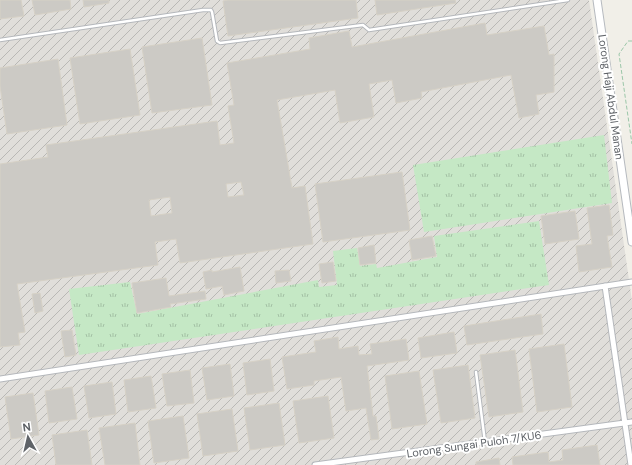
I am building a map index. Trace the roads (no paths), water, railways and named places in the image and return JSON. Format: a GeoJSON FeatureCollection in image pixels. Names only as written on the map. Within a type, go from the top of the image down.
{"type":"FeatureCollection","features":[{"type":"Feature","properties":{"kind":"street","name":"Lorong Haji Abdul Manan"},"geometry":{"type":"LineString","coordinates":[[597,0],[632,242]]}},
{"type":"Feature","properties":{"kind":"street"},"geometry":{"type":"LineString","coordinates":[[0,379],[632,282]]}},
{"type":"Feature","properties":{"kind":"street"},"geometry":{"type":"LineString","coordinates":[[605,286],[631,465]]}},
{"type":"Feature","properties":{"kind":"street","name":"Lorong Sungai Puloh 7/KU6"},"geometry":{"type":"LineString","coordinates":[[315,465],[632,422]]}},
{"type":"Feature","properties":{"kind":"lane"},"geometry":{"type":"LineString","coordinates":[[0,40],[211,10],[217,41],[220,43],[363,25],[370,30],[568,0]]}},
{"type":"Feature","properties":{"kind":"lane"},"geometry":{"type":"LineString","coordinates":[[476,372],[485,442]]}}]}
